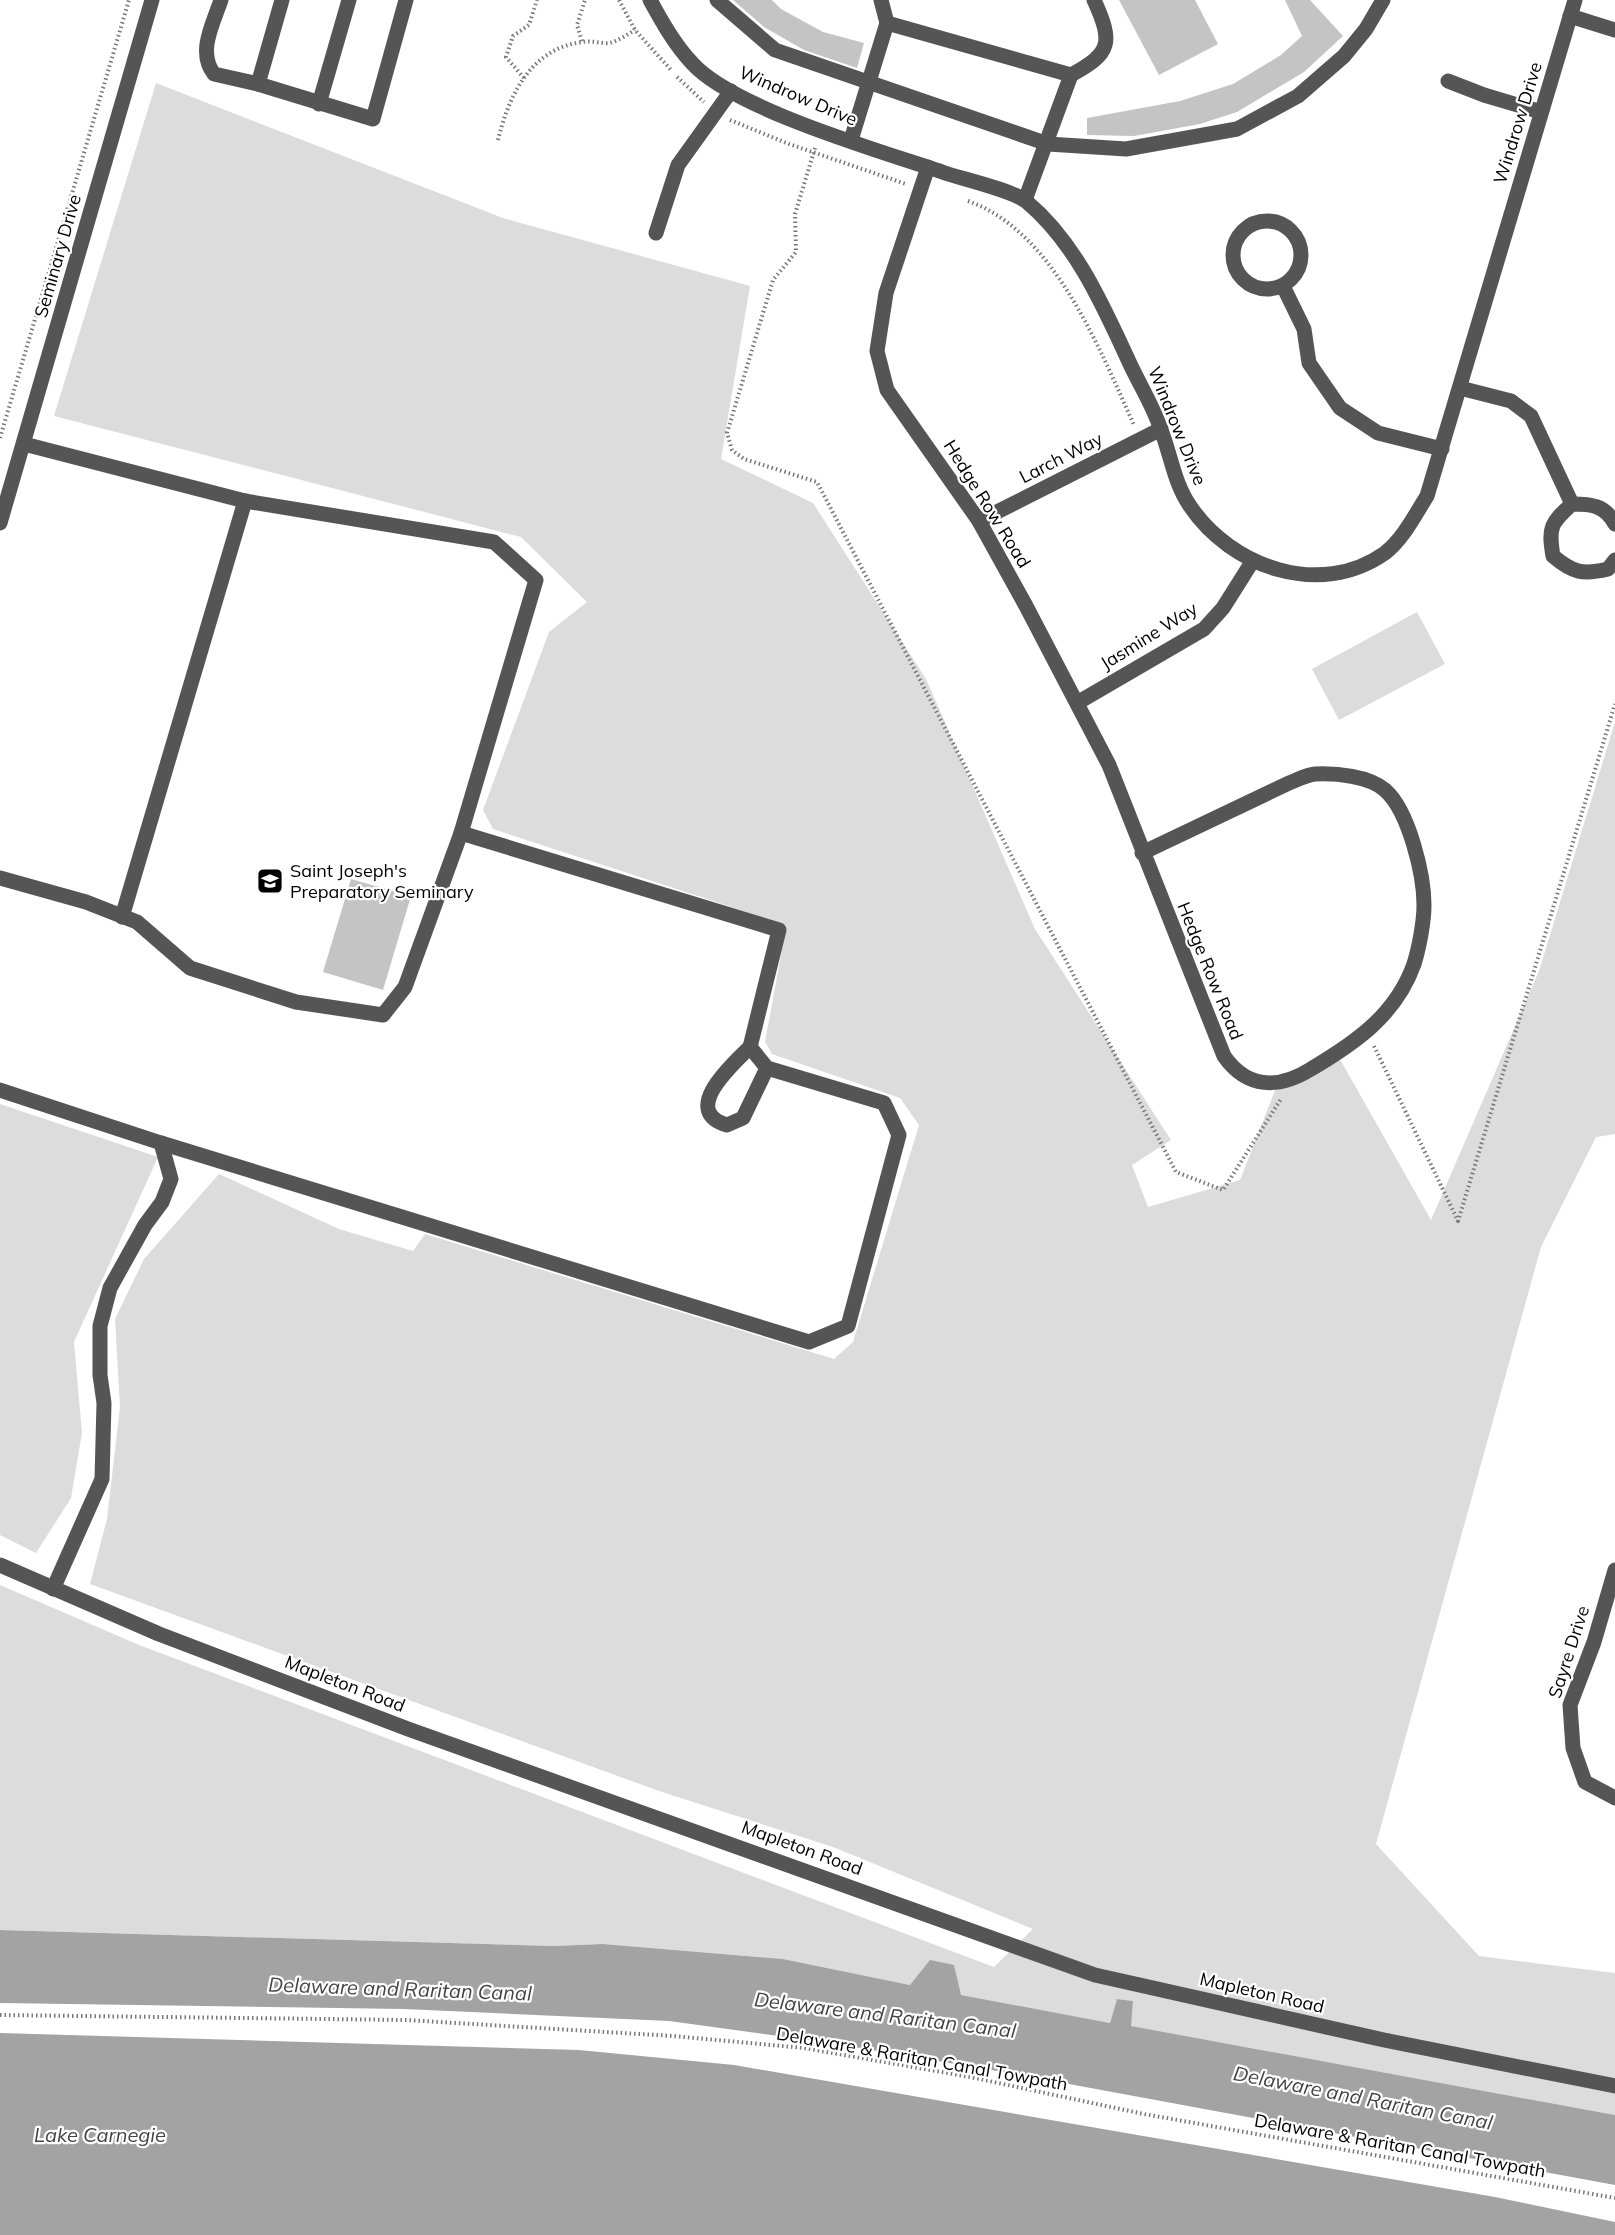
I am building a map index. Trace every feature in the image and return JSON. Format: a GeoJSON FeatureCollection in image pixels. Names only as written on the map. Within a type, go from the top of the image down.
{"type":"FeatureCollection","features":[{"type":"Feature","properties":{"kind":"street","name":"Seminary Drive"},"geometry":{"type":"LineString","coordinates":[[0,523],[152,0]]}},
{"type":"Feature","properties":{"kind":"street"},"geometry":{"type":"LineString","coordinates":[[221,0],[206,47],[207,64],[214,74],[258,84],[373,119],[406,0]]}},
{"type":"Feature","properties":{"kind":"street"},"geometry":{"type":"LineString","coordinates":[[258,84],[282,0]]}},
{"type":"Feature","properties":{"kind":"street"},"geometry":{"type":"LineString","coordinates":[[319,104],[350,0]]}},
{"type":"Feature","properties":{"kind":"street","name":"Windrow Drive"},"geometry":{"type":"LineString","coordinates":[[650,0],[693,65],[730,91],[820,129],[1025,200],[1063,240],[1099,297],[1161,429],[1175,477],[1189,506],[1220,540],[1252,562],[1292,573],[1330,574],[1359,566],[1386,552],[1408,527],[1427,496],[1575,0]]}},
{"type":"Feature","properties":{"kind":"street"},"geometry":{"type":"LineString","coordinates":[[717,0],[775,50],[1048,144],[1126,149],[1237,129],[1298,96],[1344,56],[1366,29],[1383,0]]}},
{"type":"Feature","properties":{"kind":"street"},"geometry":{"type":"LineString","coordinates":[[852,140],[887,23],[880,0]]}},
{"type":"Feature","properties":{"kind":"street"},"geometry":{"type":"LineString","coordinates":[[887,23],[1071,75],[1092,64],[1102,54],[1106,41],[1105,24],[1094,0]]}},
{"type":"Feature","properties":{"kind":"street"},"geometry":{"type":"LineString","coordinates":[[1570,16],[1615,30]]}},
{"type":"Feature","properties":{"kind":"street"},"geometry":{"type":"LineString","coordinates":[[1025,200],[1048,144],[1071,75]]}},
{"type":"Feature","properties":{"kind":"street"},"geometry":{"type":"LineString","coordinates":[[1448,81],[1484,95],[1541,112]]}},
{"type":"Feature","properties":{"kind":"street"},"geometry":{"type":"LineString","coordinates":[[656,233],[678,165],[730,91]]}},
{"type":"Feature","properties":{"kind":"street","name":"Hedge Row Road"},"geometry":{"type":"LineString","coordinates":[[928,167],[886,293],[877,351],[887,390],[979,521],[1109,765],[1142,853],[1224,1056],[1244,1077],[1259,1082],[1293,1080],[1353,1044],[1368,1032],[1383,1016],[1414,963],[1424,905],[1415,844],[1404,818],[1385,790],[1360,778],[1313,774],[1289,783],[1142,853]]}},
{"type":"Feature","properties":{"kind":"street"},"geometry":{"type":"LineString","coordinates":[[1270,220],[1290,229],[1297,238],[1301,248],[1298,270],[1283,286],[1260,289],[1240,277],[1232,255],[1240,234],[1248,226],[1270,220]]}},
{"type":"Feature","properties":{"kind":"street"},"geometry":{"type":"LineString","coordinates":[[1283,286],[1304,329],[1309,363],[1340,408],[1378,433],[1442,448]]}},
{"type":"Feature","properties":{"kind":"street"},"geometry":{"type":"LineString","coordinates":[[1460,388],[1511,401],[1531,416],[1572,504]]}},
{"type":"Feature","properties":{"kind":"street","name":"Larch Way"},"geometry":{"type":"LineString","coordinates":[[979,521],[1161,429]]}},
{"type":"Feature","properties":{"kind":"street"},"geometry":{"type":"LineString","coordinates":[[0,878],[86,902],[137,922],[190,968],[296,1002],[383,1015],[405,987],[461,833],[536,580],[494,542],[245,501],[24,444]]}},
{"type":"Feature","properties":{"kind":"street"},"geometry":{"type":"LineString","coordinates":[[122,916],[245,501]]}},
{"type":"Feature","properties":{"kind":"street"},"geometry":{"type":"LineString","coordinates":[[1615,524],[1611,516],[1596,504],[1572,504],[1554,520],[1550,536],[1553,556],[1566,567],[1588,574],[1608,569],[1615,560]]}},
{"type":"Feature","properties":{"kind":"street","name":"Jasmine Way"},"geometry":{"type":"LineString","coordinates":[[1077,703],[1204,628],[1223,608],[1252,562]]}},
{"type":"Feature","properties":{"kind":"street"},"geometry":{"type":"LineString","coordinates":[[461,833],[779,930],[750,1047],[710,1090],[708,1108],[712,1117],[727,1125],[743,1118],[767,1068]]}},
{"type":"Feature","properties":{"kind":"street"},"geometry":{"type":"LineString","coordinates":[[0,1090],[162,1143],[809,1342],[848,1326],[899,1135],[884,1103],[767,1068],[750,1047]]}},
{"type":"Feature","properties":{"kind":"street"},"geometry":{"type":"LineString","coordinates":[[53,1589],[102,1479],[105,1422],[100,1375],[100,1326],[110,1288],[145,1225],[162,1202],[171,1179],[162,1143]]}},
{"type":"Feature","properties":{"kind":"street","name":"Mapleton Road"},"geometry":{"type":"LineString","coordinates":[[0,1565],[159,1634],[408,1729],[1095,1975],[1395,2042],[1615,2086]]}},
{"type":"Feature","properties":{"kind":"street","name":"Sayre Drive"},"geometry":{"type":"LineString","coordinates":[[1615,1570],[1594,1642],[1570,1705],[1573,1748],[1585,1782],[1615,1798]]}},
{"type":"Feature","properties":{"kind":"path"},"geometry":{"type":"LineString","coordinates":[[0,438],[129,0]]}},
{"type":"Feature","properties":{"kind":"path"},"geometry":{"type":"LineString","coordinates":[[524,78],[506,57],[513,36],[529,25],[537,0]]}},
{"type":"Feature","properties":{"kind":"path"},"geometry":{"type":"LineString","coordinates":[[582,42],[577,25],[585,0]]}},
{"type":"Feature","properties":{"kind":"path"},"geometry":{"type":"LineString","coordinates":[[498,140],[506,106],[524,78],[551,51],[582,42],[611,43],[635,30]]}},
{"type":"Feature","properties":{"kind":"path"},"geometry":{"type":"LineString","coordinates":[[717,110],[726,118],[813,152],[921,187]]}},
{"type":"Feature","properties":{"kind":"path"},"geometry":{"type":"LineString","coordinates":[[820,129],[795,214],[796,252],[773,280],[728,433],[732,450],[744,459],[817,482],[1176,1172],[1223,1190],[1293,1080]]}},
{"type":"Feature","properties":{"kind":"path"},"geometry":{"type":"LineString","coordinates":[[963,199],[999,218],[1024,236],[1053,268],[1089,332],[1140,439]]}},
{"type":"Feature","properties":{"kind":"path"},"geometry":{"type":"LineString","coordinates":[[1368,1032],[1458,1221],[1615,704]]}},
{"type":"Feature","properties":{"kind":"path","name":"Delaware & Raritan Canal Towpath"},"geometry":{"type":"LineString","coordinates":[[0,2015],[406,2020],[673,2036],[804,2048],[970,2078],[1144,2114],[1615,2198]]}},
{"type":"Feature","properties":{"kind":"shaded area"},"geometry":{"type":"Polygon","coordinates":[[[156,83],[503,218],[750,286],[721,459],[813,503],[926,679],[1035,929],[1171,1140],[1132,1165],[1148,1207],[1240,1180],[1279,1080],[1337,1054],[1431,1220],[1539,971],[1615,722],[1615,1134],[1596,1137],[1541,1247],[1376,1844],[1479,1956],[1615,1973],[1615,2115],[1130,2026],[1133,2001],[1117,1999],[1110,2023],[960,1995],[954,1965],[910,1985],[783,1959],[603,1944],[553,1946],[0,1930],[0,1585],[139,1645],[994,1967],[1033,1929],[833,1847],[659,1791],[90,1584],[107,1519],[120,1407],[115,1319],[144,1259],[219,1174],[339,1229],[413,1251],[425,1234],[834,1359],[853,1342],[919,1125],[900,1098],[772,1054],[765,1042],[785,933],[759,916],[493,829],[483,810],[549,632],[587,602],[521,537],[54,416],[156,83]]]}},
{"type":"Feature","properties":{"kind":"shaded area"},"geometry":{"type":"Polygon","coordinates":[[[1417,612],[1445,664],[1339,720],[1312,669],[1417,612]]]}},
{"type":"Feature","properties":{"kind":"shaded area"},"geometry":{"type":"Polygon","coordinates":[[[0,1104],[158,1157],[74,1342],[82,1433],[71,1498],[36,1553],[0,1535],[0,1104]]]}},
{"type":"Feature","properties":{"kind":"water","name":"Delaware and Raritan Canal"},"geometry":{"type":"Polygon","coordinates":[[[0,1930],[553,1946],[603,1944],[783,1959],[910,1985],[930,1960],[954,1965],[961,1995],[1110,2023],[1117,1999],[1133,2001],[1131,2026],[1615,2115],[1615,2185],[1009,2073],[830,2043],[669,2021],[404,2009],[0,2003],[0,1930]]]}},
{"type":"Feature","properties":{"kind":"water","name":"Lake Carnegie"},"geometry":{"type":"Polygon","coordinates":[[[0,2033],[579,2050],[734,2065],[1495,2197],[1615,2222],[1615,2235],[0,2235],[0,2033]]]}},
{"type":"Feature","properties":{"kind":"building"},"geometry":{"type":"Polygon","coordinates":[[[733,0],[772,0],[781,9],[823,32],[864,43],[857,68],[804,50],[764,27],[733,0]]]}},
{"type":"Feature","properties":{"kind":"building"},"geometry":{"type":"Polygon","coordinates":[[[1119,0],[1195,0],[1218,44],[1159,75],[1119,0]]]}},
{"type":"Feature","properties":{"kind":"building"},"geometry":{"type":"Polygon","coordinates":[[[1285,0],[1310,0],[1343,36],[1304,72],[1237,112],[1200,124],[1134,136],[1087,135],[1087,118],[1180,101],[1233,84],[1281,55],[1302,36],[1285,0]]]}},
{"type":"Feature","properties":{"kind":"building"},"geometry":{"type":"Polygon","coordinates":[[[351,879],[411,896],[383,990],[323,972],[351,879]]]}},
{"type":"Feature","properties":{"kind":"place","name":"Saint Joseph's Preparatory Seminary"},"geometry":{"type":"Point","coordinates":[270,881]}}]}
